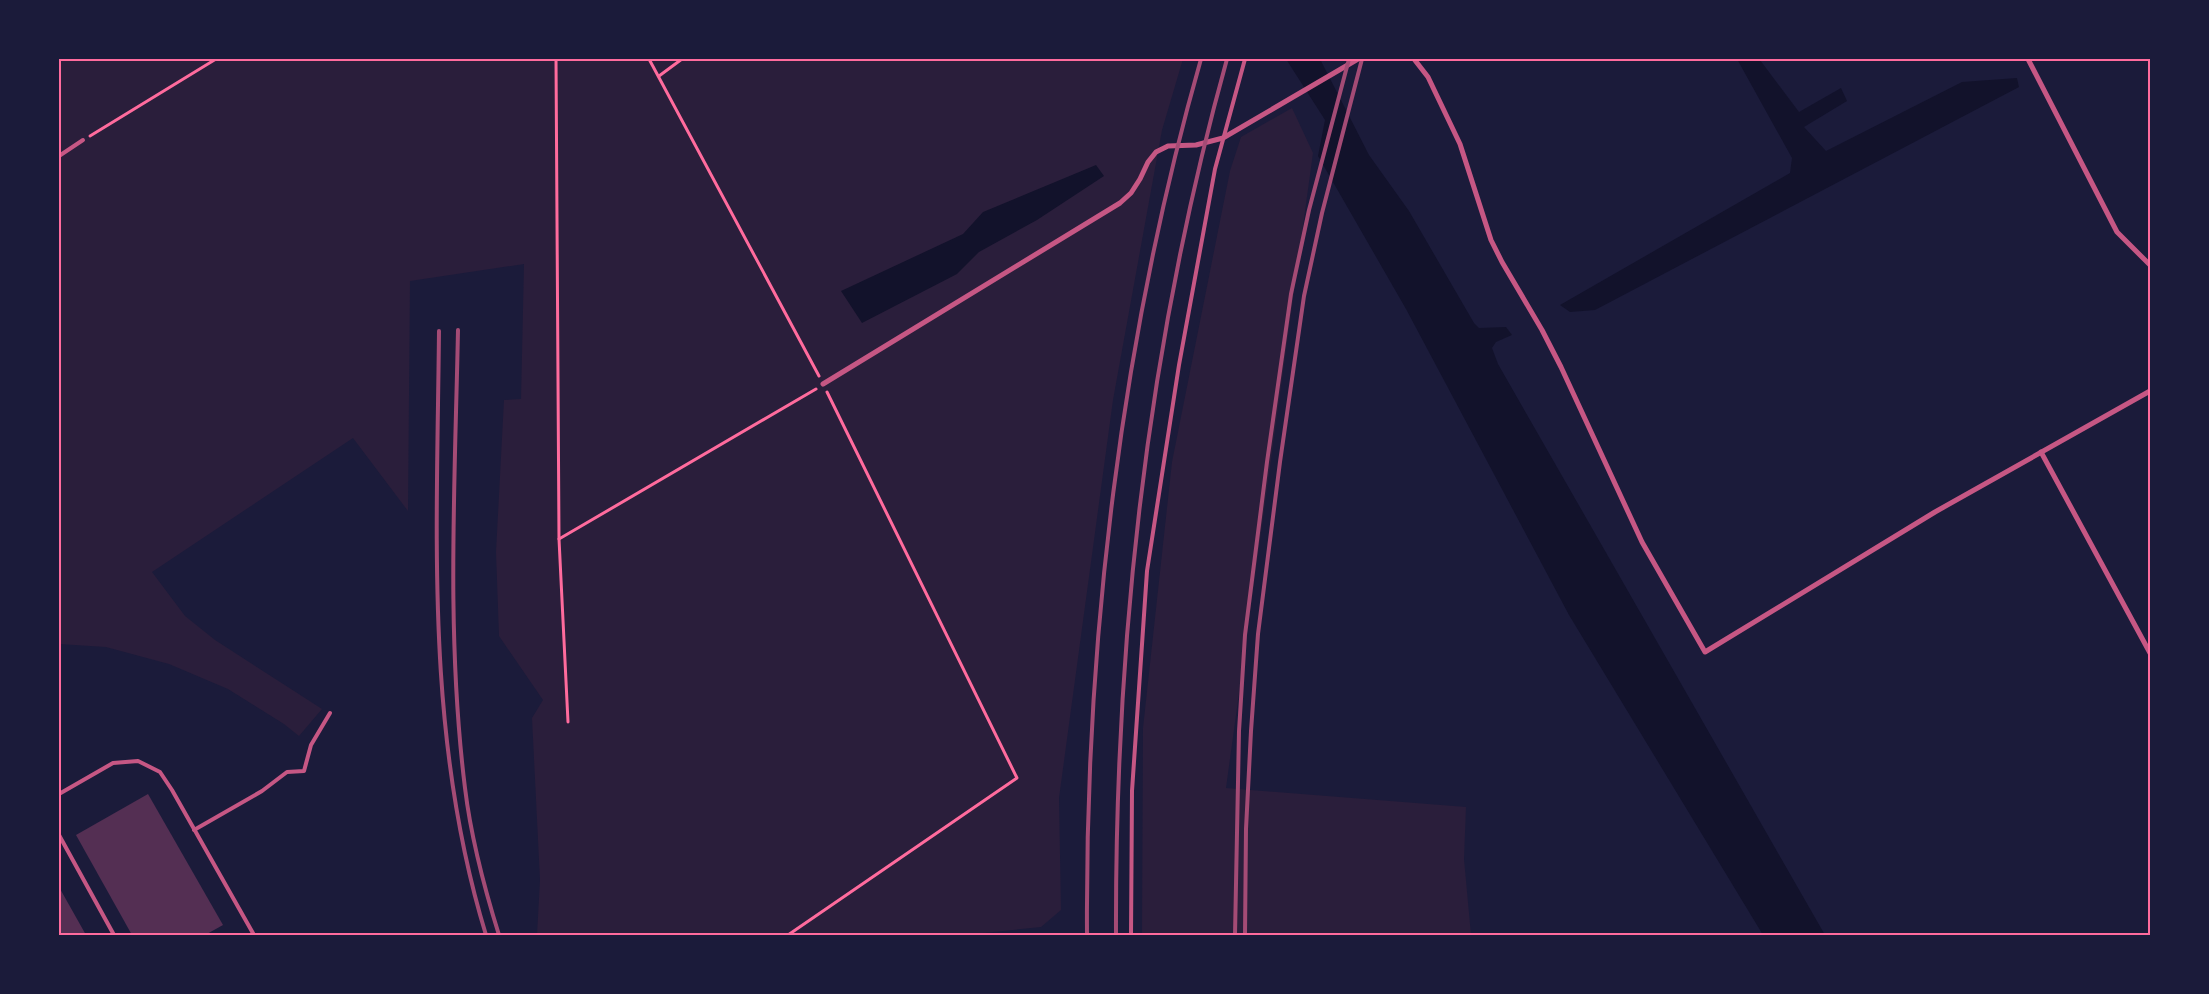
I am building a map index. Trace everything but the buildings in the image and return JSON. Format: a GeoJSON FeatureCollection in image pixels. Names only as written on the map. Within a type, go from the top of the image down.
{"type":"FeatureCollection","features":[{"type":"Feature","properties":{"kind":"street"},"geometry":{"type":"LineString","coordinates":[[823,384],[1120,203],[1131,193],[1148,162],[1156,152],[1168,146],[1196,145],[1223,138],[1358,59]]}},
{"type":"Feature","properties":{"kind":"street"},"geometry":{"type":"LineString","coordinates":[[1414,59],[1428,78],[1460,144],[1491,240],[1561,367],[1642,542],[1705,652],[1935,512],[2150,391]]}},
{"type":"Feature","properties":{"kind":"street"},"geometry":{"type":"LineString","coordinates":[[2028,59],[2117,232],[2150,265]]}},
{"type":"Feature","properties":{"kind":"street"},"geometry":{"type":"LineString","coordinates":[[2041,452],[2150,653]]}},
{"type":"Feature","properties":{"kind":"lane"},"geometry":{"type":"LineString","coordinates":[[1131,935],[1132,791],[1147,571],[1179,365],[1215,169],[1245,59]]}},
{"type":"Feature","properties":{"kind":"lane"},"geometry":{"type":"LineString","coordinates":[[59,156],[83,140]]}},
{"type":"Feature","properties":{"kind":"lane"},"geometry":{"type":"LineString","coordinates":[[194,830],[262,791],[287,772],[304,771],[310,745],[330,713]]}},
{"type":"Feature","properties":{"kind":"lane"},"geometry":{"type":"LineString","coordinates":[[59,794],[113,763],[138,761],[160,772],[254,935]]}},
{"type":"Feature","properties":{"kind":"lane"},"geometry":{"type":"LineString","coordinates":[[59,835],[114,935]]}},
{"type":"Feature","properties":{"kind":"path"},"geometry":{"type":"LineString","coordinates":[[83,140],[216,59]]}},
{"type":"Feature","properties":{"kind":"path"},"geometry":{"type":"LineString","coordinates":[[556,59],[560,539],[568,722]]}},
{"type":"Feature","properties":{"kind":"path"},"geometry":{"type":"LineString","coordinates":[[649,59],[823,384],[1017,778],[788,935]]}},
{"type":"Feature","properties":{"kind":"path"},"geometry":{"type":"LineString","coordinates":[[659,76],[682,59]]}},
{"type":"Feature","properties":{"kind":"path"},"geometry":{"type":"LineString","coordinates":[[560,539],[823,384]]}},
{"type":"Feature","properties":{"kind":"shaded area"},"geometry":{"type":"Polygon","coordinates":[[[59,59],[1183,59],[1162,130],[1113,400],[1059,798],[1061,910],[1041,927],[964,935],[537,935],[540,880],[532,718],[543,700],[499,636],[496,552],[504,400],[521,399],[524,264],[410,281],[408,511],[353,438],[152,572],[185,616],[215,640],[322,709],[299,736],[284,724],[228,689],[169,664],[106,647],[59,644],[59,59]]]}},
{"type":"Feature","properties":{"kind":"shaded area"},"geometry":{"type":"Polygon","coordinates":[[[1286,59],[1320,59],[1369,155],[1409,211],[1474,323],[1479,328],[1506,327],[1512,335],[1496,342],[1492,348],[1498,364],[1825,935],[1763,935],[1569,615],[1406,309],[1318,156],[1325,120],[1286,59]]]}},
{"type":"Feature","properties":{"kind":"shaded area"},"geometry":{"type":"Polygon","coordinates":[[[1737,59],[1762,59],[1760,60],[1799,112],[1841,88],[1847,101],[1804,127],[1826,151],[1962,82],[2017,78],[2019,87],[1595,310],[1570,312],[1560,305],[1790,173],[1792,158],[1737,59]]]}},
{"type":"Feature","properties":{"kind":"shaded area"},"geometry":{"type":"Polygon","coordinates":[[[1292,108],[1313,153],[1226,788],[1466,807],[1464,859],[1471,935],[1142,935],[1143,728],[1172,462],[1230,171],[1241,137],[1292,108]]]}},
{"type":"Feature","properties":{"kind":"shaded area"},"geometry":{"type":"Polygon","coordinates":[[[1096,165],[1104,176],[1037,220],[979,252],[957,274],[862,323],[841,291],[963,234],[983,212],[1096,165]]]}},
{"type":"Feature","properties":{"kind":"railway"},"geometry":{"type":"LineString","coordinates":[[1087,935],[1088,825],[1093,715],[1101,604],[1113,493],[1129,382],[1149,273],[1173,165],[1201,59]]}},
{"type":"Feature","properties":{"kind":"railway"},"geometry":{"type":"LineString","coordinates":[[1116,935],[1117,824],[1122,714],[1130,603],[1142,493],[1157,383],[1176,274],[1200,166],[1227,59]]}},
{"type":"Feature","properties":{"kind":"railway"},"geometry":{"type":"LineString","coordinates":[[1235,935],[1239,731],[1245,635],[1267,462],[1291,294],[1309,210],[1349,59]]}},
{"type":"Feature","properties":{"kind":"railway"},"geometry":{"type":"LineString","coordinates":[[1245,935],[1246,829],[1258,634],[1280,462],[1304,296],[1322,213],[1362,59]]}},
{"type":"Feature","properties":{"kind":"railway"},"geometry":{"type":"LineString","coordinates":[[458,330],[453,559],[455,674],[465,788],[474,844],[499,935]]}},
{"type":"Feature","properties":{"kind":"railway"},"geometry":{"type":"LineString","coordinates":[[439,331],[437,560],[444,710],[453,786],[466,860],[486,935]]}}]}
